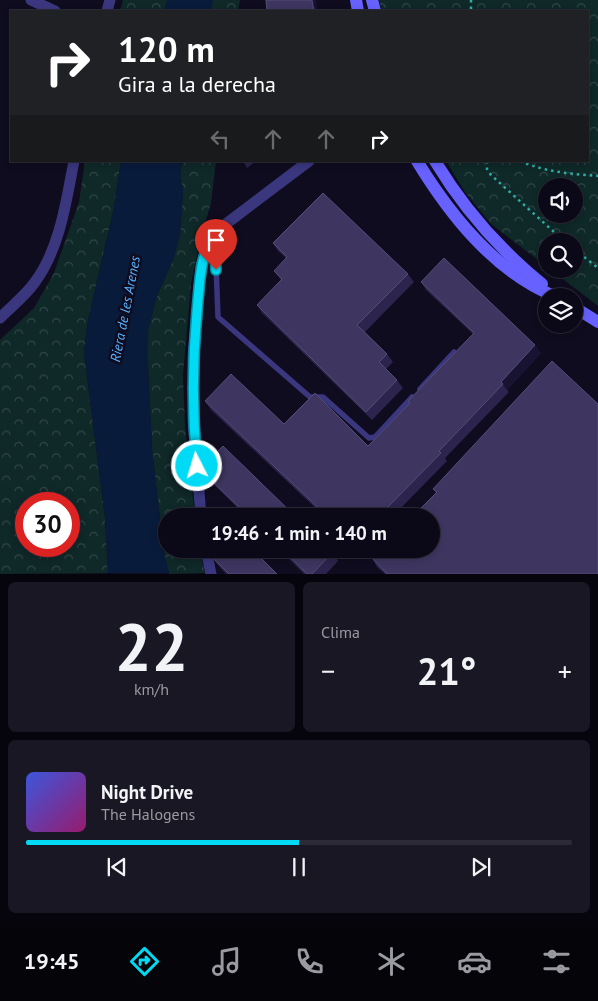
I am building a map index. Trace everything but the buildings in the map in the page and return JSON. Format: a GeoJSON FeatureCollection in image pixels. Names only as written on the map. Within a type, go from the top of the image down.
{"type":"FeatureCollection","features":[{"type":"Feature","properties":{"kind":"main road"},"geometry":{"type":"LineString","coordinates":[[418,162],[435,191],[482,246],[522,280],[538,289]]}},
{"type":"Feature","properties":{"kind":"main road"},"geometry":{"type":"LineString","coordinates":[[436,162],[471,214],[494,240],[522,268],[548,288]]}},
{"type":"Feature","properties":{"kind":"main road"},"geometry":{"type":"LineString","coordinates":[[583,312],[598,322]]}},
{"type":"Feature","properties":{"kind":"street"},"geometry":{"type":"LineString","coordinates":[[31,0],[53,10]]}},
{"type":"Feature","properties":{"kind":"street"},"geometry":{"type":"LineString","coordinates":[[0,318],[35,283],[51,256],[67,201],[74,162]]}},
{"type":"Feature","properties":{"kind":"street"},"geometry":{"type":"LineString","coordinates":[[201,508],[193,419],[193,357],[201,266],[206,248],[214,233],[308,162]]}},
{"type":"Feature","properties":{"kind":"street"},"geometry":{"type":"LineString","coordinates":[[208,558],[211,574]]}},
{"type":"Feature","properties":{"kind":"lane"},"geometry":{"type":"LineString","coordinates":[[214,233],[218,317],[310,398],[323,397],[369,438],[375,437],[454,352]]}},
{"type":"Feature","properties":{"kind":"path"},"geometry":{"type":"LineString","coordinates":[[487,162],[487,169],[491,175],[555,233]]}},
{"type":"Feature","properties":{"kind":"path"},"geometry":{"type":"LineString","coordinates":[[523,162],[542,169],[598,176]]}},
{"type":"Feature","properties":{"kind":"path"},"geometry":{"type":"LineString","coordinates":[[583,256],[598,268]]}},
{"type":"Feature","properties":{"kind":"green space"},"geometry":{"type":"Polygon","coordinates":[[[123,0],[167,0],[165,10],[120,10],[123,0]]]}},
{"type":"Feature","properties":{"kind":"green space"},"geometry":{"type":"Polygon","coordinates":[[[213,0],[240,0],[238,10],[210,10],[213,0]]]}},
{"type":"Feature","properties":{"kind":"green space"},"geometry":{"type":"Polygon","coordinates":[[[379,0],[598,0],[598,306],[583,294],[583,288],[575,288],[562,278],[583,278],[583,233],[538,233],[538,260],[491,224],[465,192],[447,162],[589,162],[589,10],[382,10],[379,0]]]}},
{"type":"Feature","properties":{"kind":"green space"},"geometry":{"type":"Polygon","coordinates":[[[85,162],[121,162],[114,208],[88,320],[84,352],[105,518],[108,573],[0,574],[0,340],[34,308],[54,273],[79,202],[85,162]]]}},
{"type":"Feature","properties":{"kind":"green space"},"geometry":{"type":"Polygon","coordinates":[[[182,162],[216,162],[211,203],[200,241],[191,284],[183,375],[185,427],[194,508],[159,508],[152,450],[147,346],[148,330],[157,296],[174,257],[180,234],[183,191],[180,175],[182,162]]]}},
{"type":"Feature","properties":{"kind":"green space"},"geometry":{"type":"Polygon","coordinates":[[[165,558],[201,558],[205,573],[169,574],[165,558]]]}},
{"type":"Feature","properties":{"kind":"water"},"geometry":{"type":"Polygon","coordinates":[[[167,0],[213,0],[210,10],[165,10],[167,0]]]}},
{"type":"Feature","properties":{"kind":"water","name":"Riera de les Arenes"},"geometry":{"type":"Polygon","coordinates":[[[121,162],[182,162],[180,175],[183,191],[180,234],[174,257],[157,296],[148,330],[147,346],[152,450],[159,508],[158,558],[165,558],[169,573],[108,573],[105,518],[84,352],[88,320],[114,208],[121,162]]]}},
{"type":"Feature","properties":{"kind":"route"},"geometry":{"type":"LineString","coordinates":[[197,466],[193,419],[193,357],[201,266],[206,248],[214,233],[216,270]]}}]}
